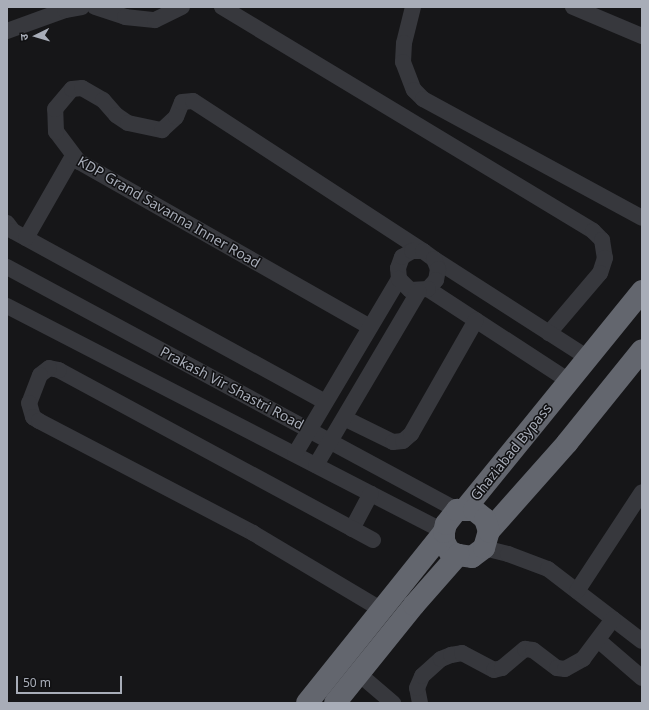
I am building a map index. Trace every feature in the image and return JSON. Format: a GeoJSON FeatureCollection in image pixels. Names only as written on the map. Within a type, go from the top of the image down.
{"type":"FeatureCollection","features":[{"type":"Feature","properties":{"kind":"highway","name":"Ghaziabad Bypass"},"geometry":{"type":"LineString","coordinates":[[307,703],[444,532],[446,524],[461,510],[642,291]]}},
{"type":"Feature","properties":{"kind":"highway"},"geometry":{"type":"LineString","coordinates":[[444,532],[444,541],[449,550],[458,555],[472,557],[642,350]]}},
{"type":"Feature","properties":{"kind":"highway"},"geometry":{"type":"LineString","coordinates":[[461,510],[474,510],[485,520],[486,540]]}},
{"type":"Feature","properties":{"kind":"highway"},"geometry":{"type":"LineString","coordinates":[[335,703],[414,605],[458,555]]}},
{"type":"Feature","properties":{"kind":"street"},"geometry":{"type":"LineString","coordinates":[[7,31],[65,10],[82,7]]}},
{"type":"Feature","properties":{"kind":"street"},"geometry":{"type":"LineString","coordinates":[[94,7],[125,17],[155,20],[182,7]]}},
{"type":"Feature","properties":{"kind":"street"},"geometry":{"type":"LineString","coordinates":[[222,7],[593,230],[602,240],[605,258],[600,273],[550,333]]}},
{"type":"Feature","properties":{"kind":"street"},"geometry":{"type":"LineString","coordinates":[[412,7],[404,43],[403,62],[414,90],[423,99],[642,218]]}},
{"type":"Feature","properties":{"kind":"street"},"geometry":{"type":"LineString","coordinates":[[573,7],[642,36]]}},
{"type":"Feature","properties":{"kind":"street","name":"KDP Grand Savanna Inner Road"},"geometry":{"type":"LineString","coordinates":[[370,327],[79,162],[56,132],[55,109],[72,89],[82,88],[92,92],[128,123],[162,130],[176,117],[182,102],[193,101],[428,255]]}},
{"type":"Feature","properties":{"kind":"street"},"geometry":{"type":"LineString","coordinates":[[26,238],[73,156]]}},
{"type":"Feature","properties":{"kind":"street"},"geometry":{"type":"LineString","coordinates":[[7,223],[13,231],[325,402]]}},
{"type":"Feature","properties":{"kind":"street"},"geometry":{"type":"LineString","coordinates":[[295,454],[399,279],[398,268],[402,257],[412,251],[428,255],[588,358]]}},
{"type":"Feature","properties":{"kind":"street"},"geometry":{"type":"LineString","coordinates":[[316,465],[330,441],[346,419],[424,290],[437,275],[428,255]]}},
{"type":"Feature","properties":{"kind":"street","name":"Prakash Vir Shastri Road"},"geometry":{"type":"LineString","coordinates":[[7,267],[461,510]]}},
{"type":"Feature","properties":{"kind":"street"},"geometry":{"type":"LineString","coordinates":[[399,279],[410,290],[424,290],[476,320],[569,381]]}},
{"type":"Feature","properties":{"kind":"street","name":"Prakash Vir Shastri Road"},"geometry":{"type":"LineString","coordinates":[[7,306],[444,532]]}},
{"type":"Feature","properties":{"kind":"street"},"geometry":{"type":"LineString","coordinates":[[346,419],[393,442],[403,441],[411,434],[476,320]]}},
{"type":"Feature","properties":{"kind":"street"},"geometry":{"type":"LineString","coordinates":[[373,540],[59,370],[44,370],[30,396],[30,410],[39,421],[253,533],[382,610]]}},
{"type":"Feature","properties":{"kind":"street"},"geometry":{"type":"LineString","coordinates":[[352,529],[371,494]]}},
{"type":"Feature","properties":{"kind":"street"},"geometry":{"type":"LineString","coordinates":[[577,591],[640,503]]}},
{"type":"Feature","properties":{"kind":"street"},"geometry":{"type":"LineString","coordinates":[[486,540],[544,568],[577,591],[642,642]]}},
{"type":"Feature","properties":{"kind":"street"},"geometry":{"type":"LineString","coordinates":[[420,703],[418,688],[422,676],[441,659],[462,652],[494,670],[502,668],[525,649],[533,650],[557,668],[565,669],[583,660],[613,619]]}},
{"type":"Feature","properties":{"kind":"street"},"geometry":{"type":"LineString","coordinates":[[598,640],[642,678]]}},
{"type":"Feature","properties":{"kind":"street"},"geometry":{"type":"LineString","coordinates":[[359,674],[393,703]]}}]}
